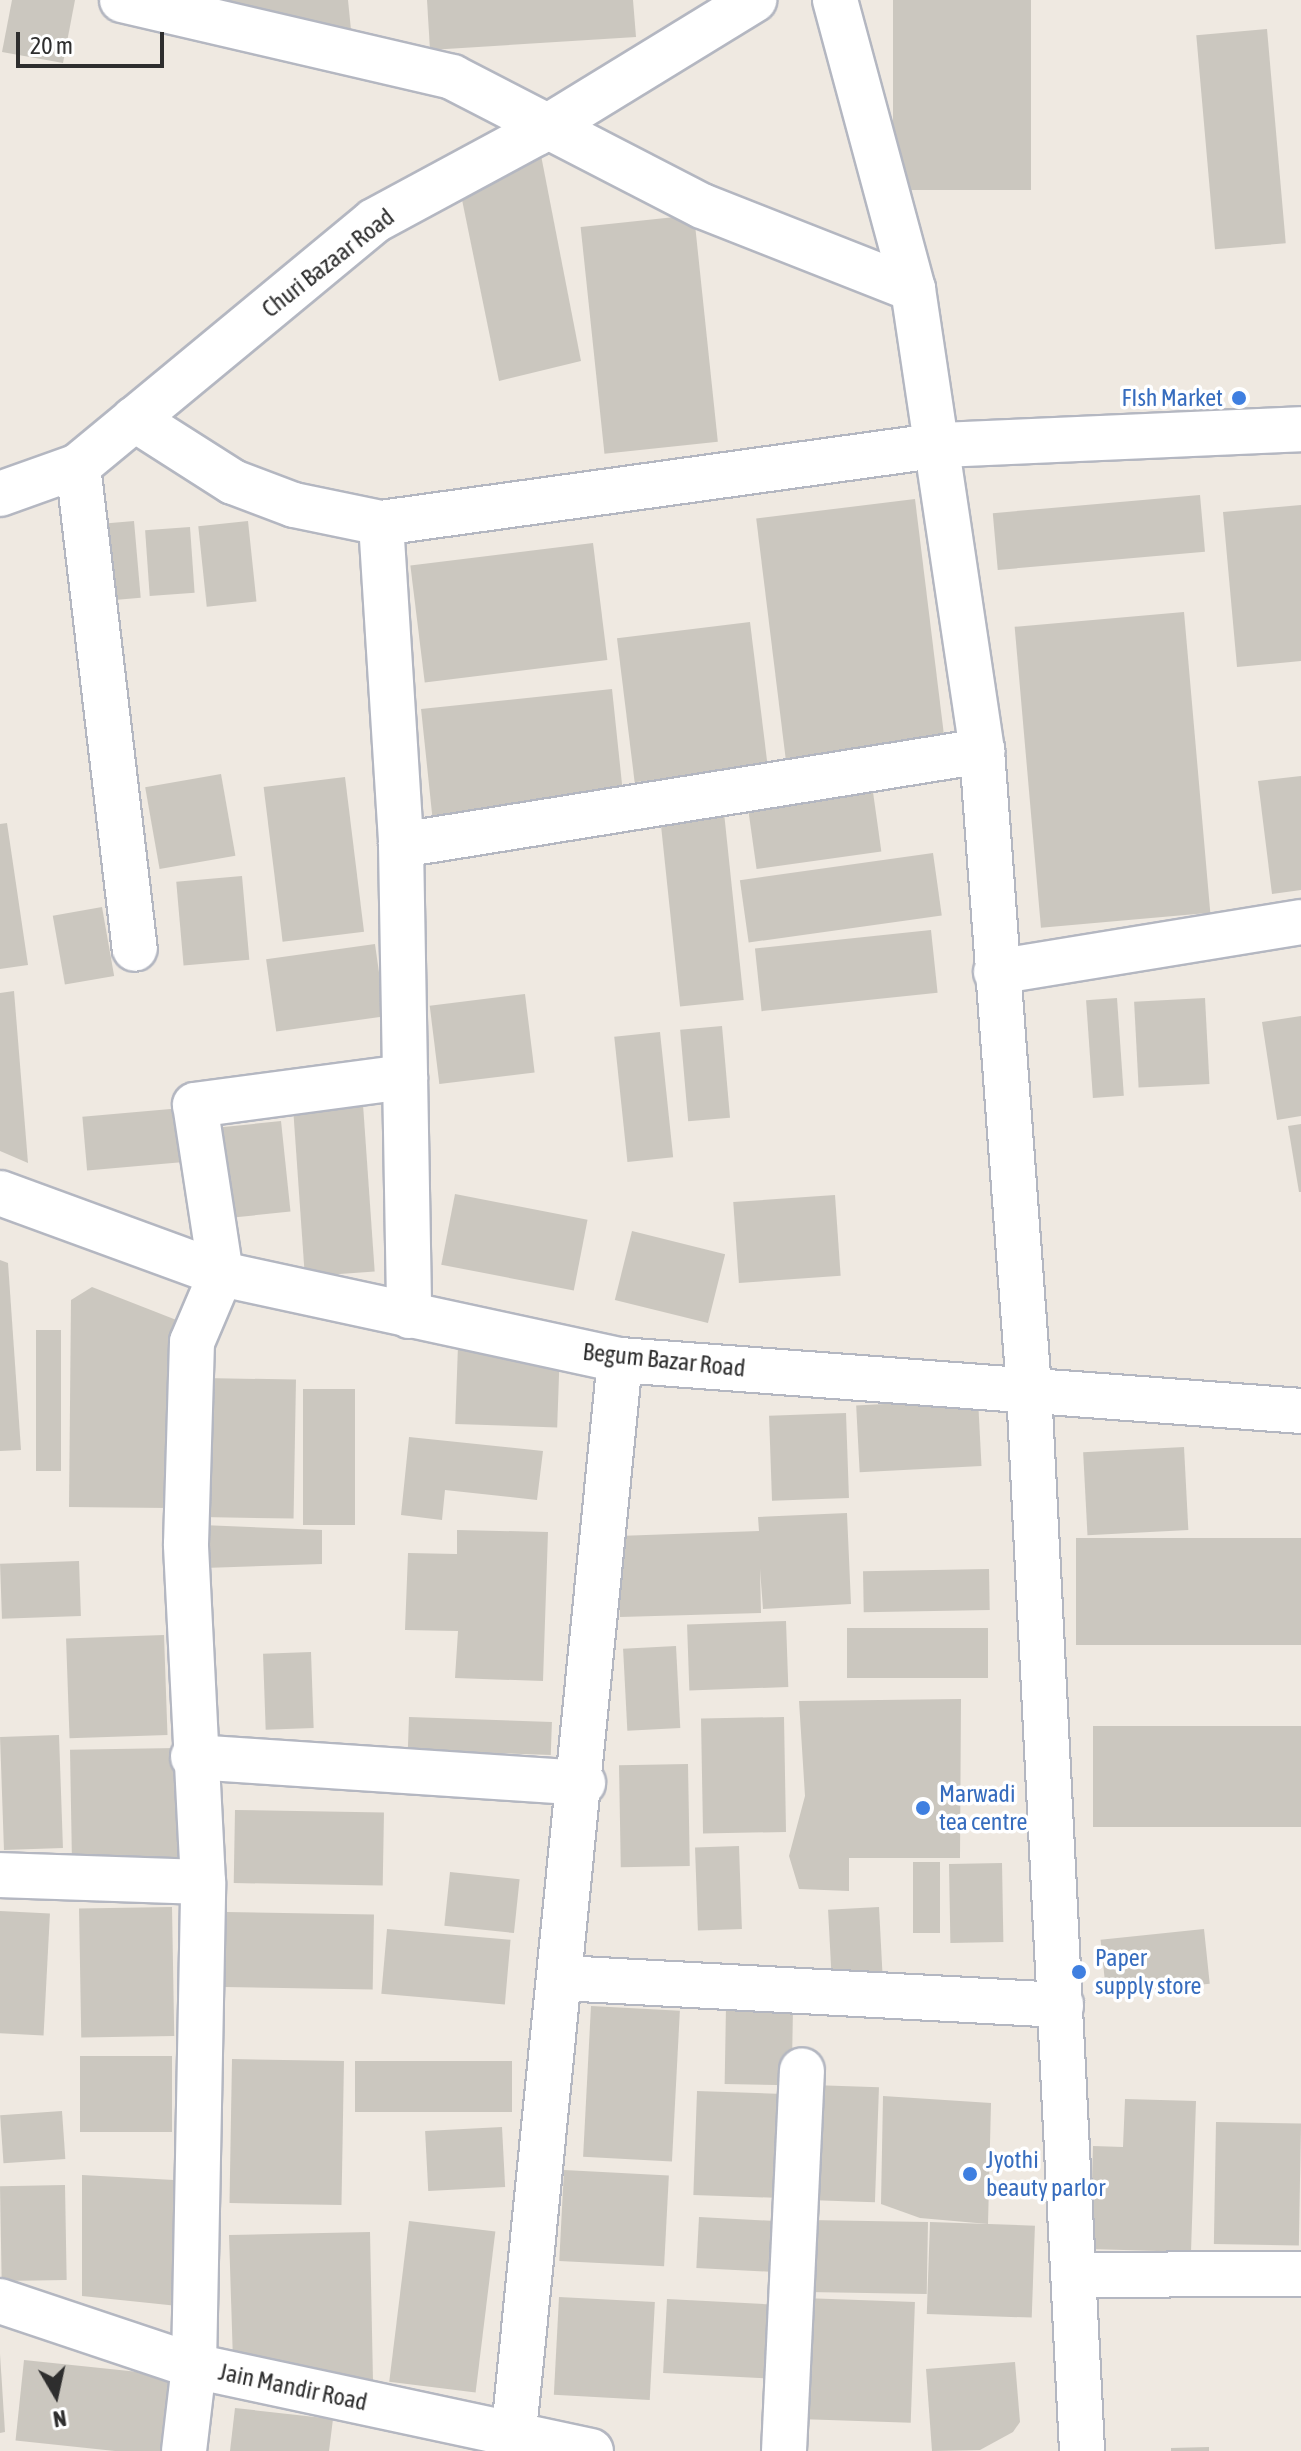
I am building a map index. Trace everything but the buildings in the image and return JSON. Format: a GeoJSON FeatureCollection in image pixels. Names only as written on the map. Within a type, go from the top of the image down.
{"type":"FeatureCollection","features":[{"type":"Feature","properties":{"kind":"street"},"geometry":{"type":"LineString","coordinates":[[122,0],[452,77],[552,124],[702,206],[913,289]]}},
{"type":"Feature","properties":{"kind":"street","name":"Churi Bazaar Road"},"geometry":{"type":"LineString","coordinates":[[0,494],[78,466],[374,221],[552,124],[754,0]]}},
{"type":"Feature","properties":{"kind":"street"},"geometry":{"type":"LineString","coordinates":[[835,0],[913,289],[941,445],[982,751],[1029,1389],[1082,2451]]}},
{"type":"Feature","properties":{"kind":"street"},"geometry":{"type":"LineString","coordinates":[[134,419],[233,482],[294,505],[381,523],[941,445],[1301,429]]}},
{"type":"Feature","properties":{"kind":"street"},"geometry":{"type":"LineString","coordinates":[[78,466],[135,949]]}},
{"type":"Feature","properties":{"kind":"street"},"geometry":{"type":"LineString","coordinates":[[381,523],[401,845],[409,1316]]}},
{"type":"Feature","properties":{"kind":"street"},"geometry":{"type":"LineString","coordinates":[[401,845],[982,751]]}},
{"type":"Feature","properties":{"kind":"street"},"geometry":{"type":"LineString","coordinates":[[996,972],[1301,922]]}},
{"type":"Feature","properties":{"kind":"street"},"geometry":{"type":"LineString","coordinates":[[184,2451],[194,2366],[203,1882],[193,1757],[186,1544],[192,1342],[221,1274],[195,1105],[405,1077]]}},
{"type":"Feature","properties":{"kind":"street","name":"Begum Bazar Road"},"geometry":{"type":"LineString","coordinates":[[0,1193],[221,1274],[620,1360],[1301,1411]]}},
{"type":"Feature","properties":{"kind":"street"},"geometry":{"type":"LineString","coordinates":[[512,2443],[583,1783],[620,1360]]}},
{"type":"Feature","properties":{"kind":"street"},"geometry":{"type":"LineString","coordinates":[[193,1757],[583,1783]]}},
{"type":"Feature","properties":{"kind":"street"},"geometry":{"type":"LineString","coordinates":[[0,1875],[203,1882]]}},
{"type":"Feature","properties":{"kind":"street"},"geometry":{"type":"LineString","coordinates":[[562,1978],[1061,2005]]}},
{"type":"Feature","properties":{"kind":"street"},"geometry":{"type":"LineString","coordinates":[[784,2451],[802,2070]]}},
{"type":"Feature","properties":{"kind":"street"},"geometry":{"type":"LineString","coordinates":[[1074,2275],[1301,2274]]}},
{"type":"Feature","properties":{"kind":"street","name":"Jain Mandir Road"},"geometry":{"type":"LineString","coordinates":[[0,2301],[194,2366],[512,2443],[591,2451]]}},
{"type":"Feature","properties":{"kind":"place","name":"FIsh Market"},"geometry":{"type":"Point","coordinates":[1239,398]}},
{"type":"Feature","properties":{"kind":"place","name":"Marwadi tea centre"},"geometry":{"type":"Point","coordinates":[923,1808]}},
{"type":"Feature","properties":{"kind":"place","name":"Paper supply store"},"geometry":{"type":"Point","coordinates":[1079,1972]}},
{"type":"Feature","properties":{"kind":"place","name":"Jyothi beauty parlor"},"geometry":{"type":"Point","coordinates":[970,2174]}}]}
